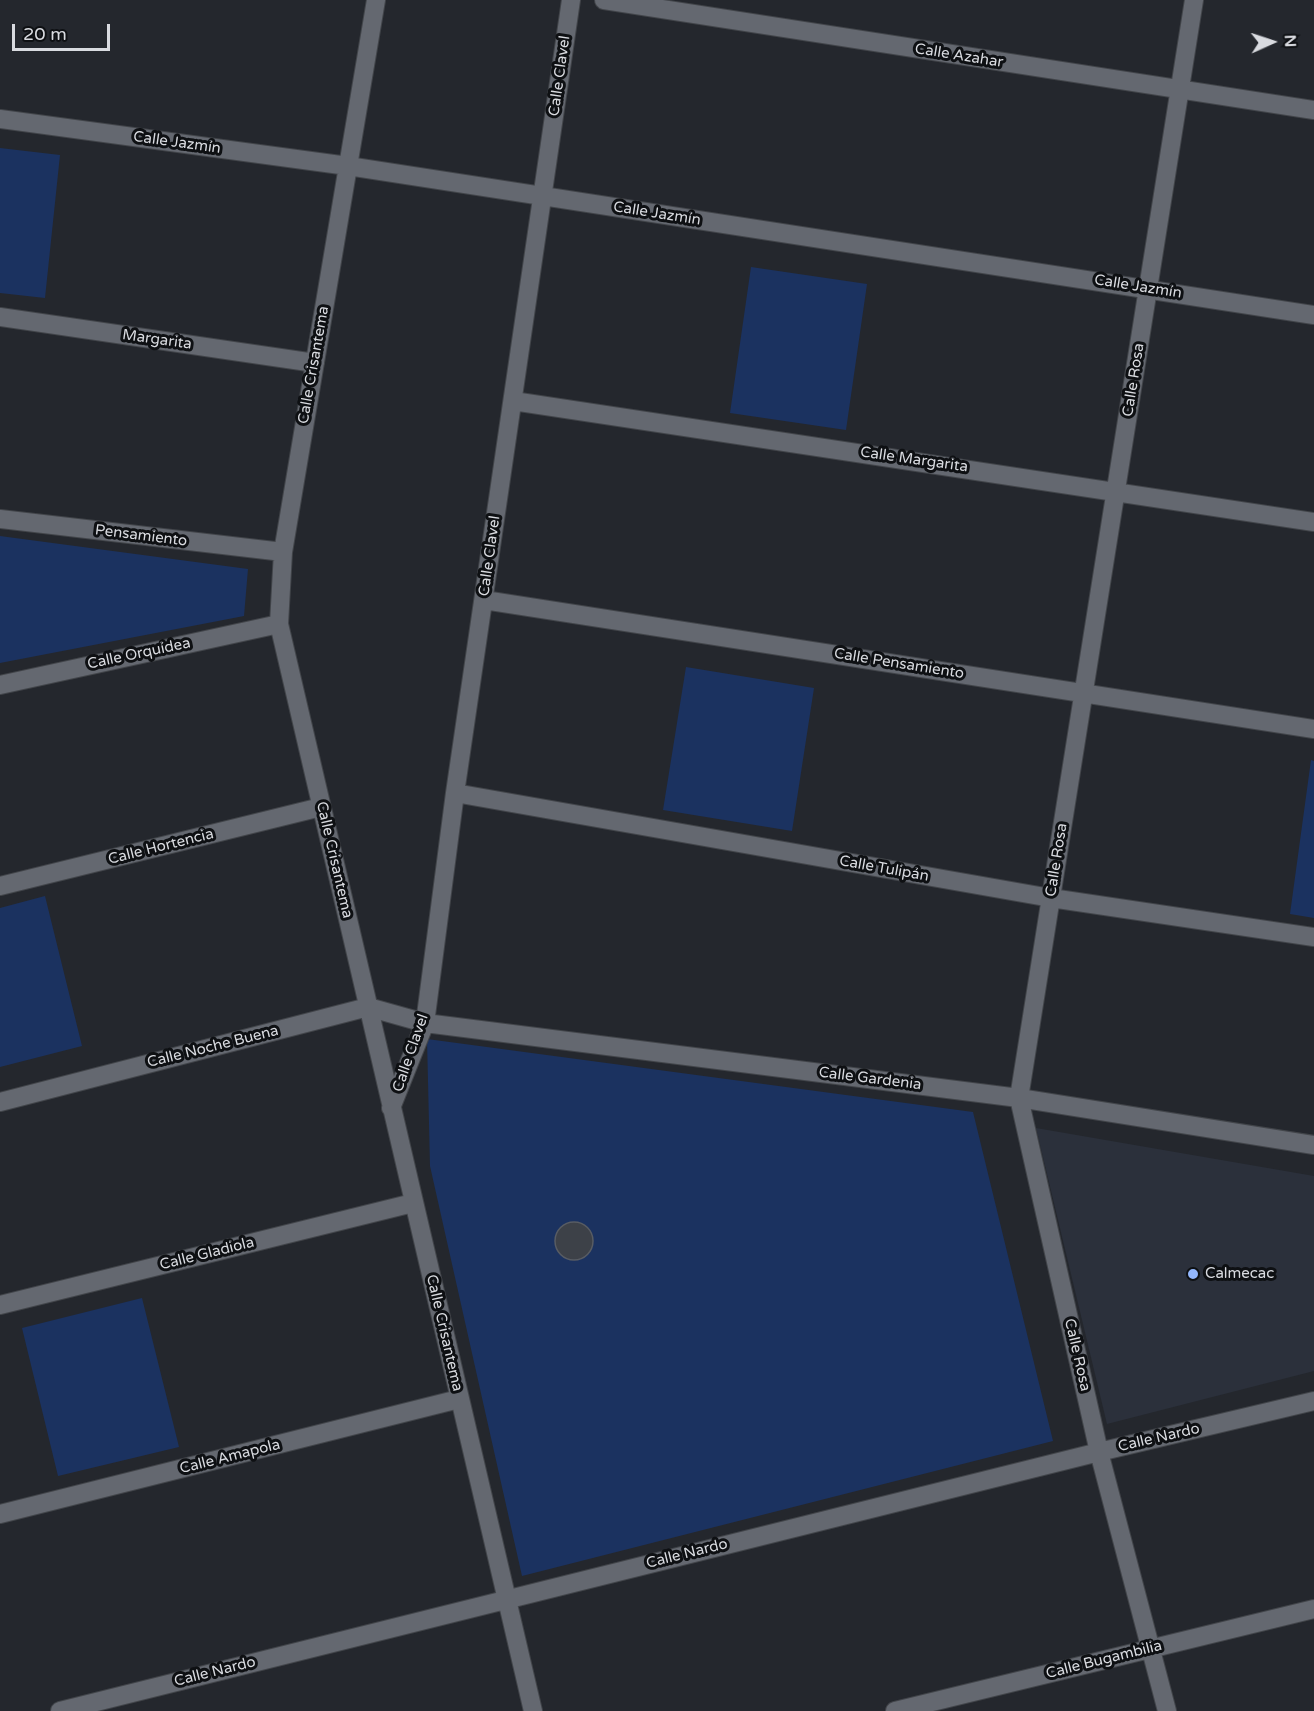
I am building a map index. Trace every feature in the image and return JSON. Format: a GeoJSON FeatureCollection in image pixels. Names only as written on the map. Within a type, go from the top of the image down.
{"type":"FeatureCollection","features":[{"type":"Feature","properties":{"kind":"street","name":"Calle Crisantema"},"geometry":{"type":"LineString","coordinates":[[376,0],[283,552],[279,624],[533,1711]]}},
{"type":"Feature","properties":{"kind":"street","name":"Calle Clavel"},"geometry":{"type":"LineString","coordinates":[[391,1108],[425,1023],[455,793],[571,0]]}},
{"type":"Feature","properties":{"kind":"street","name":"Calle Azahar"},"geometry":{"type":"LineString","coordinates":[[604,0],[1314,110]]}},
{"type":"Feature","properties":{"kind":"street","name":"Calle Rosa"},"geometry":{"type":"LineString","coordinates":[[1167,1711],[1099,1452],[1019,1098],[1194,0]]}},
{"type":"Feature","properties":{"kind":"street","name":"Calle Jazmín"},"geometry":{"type":"LineString","coordinates":[[0,119],[348,166],[1314,315]]}},
{"type":"Feature","properties":{"kind":"street","name":"Margarita"},"geometry":{"type":"LineString","coordinates":[[0,317],[315,363]]}},
{"type":"Feature","properties":{"kind":"street","name":"Calle Margarita"},"geometry":{"type":"LineString","coordinates":[[513,400],[1116,490],[1314,522]]}},
{"type":"Feature","properties":{"kind":"street","name":"Pensamiento"},"geometry":{"type":"LineString","coordinates":[[0,519],[283,552]]}},
{"type":"Feature","properties":{"kind":"street","name":"Calle Pensamiento"},"geometry":{"type":"LineString","coordinates":[[484,600],[1314,729]]}},
{"type":"Feature","properties":{"kind":"street","name":"Calle Orquídea"},"geometry":{"type":"LineString","coordinates":[[0,685],[279,624]]}},
{"type":"Feature","properties":{"kind":"street","name":"Calle Tulipán"},"geometry":{"type":"LineString","coordinates":[[455,793],[1051,898],[1314,937]]}},
{"type":"Feature","properties":{"kind":"street","name":"Calle Hortencia"},"geometry":{"type":"LineString","coordinates":[[0,886],[321,807]]}},
{"type":"Feature","properties":{"kind":"street"},"geometry":{"type":"LineString","coordinates":[[368,1007],[425,1023]]}},
{"type":"Feature","properties":{"kind":"street","name":"Calle Noche Buena"},"geometry":{"type":"LineString","coordinates":[[0,1102],[368,1007]]}},
{"type":"Feature","properties":{"kind":"street","name":"Calle Gardenia"},"geometry":{"type":"LineString","coordinates":[[425,1023],[1019,1098],[1314,1145]]}},
{"type":"Feature","properties":{"kind":"street","name":"Calle Gladiola"},"geometry":{"type":"LineString","coordinates":[[0,1305],[413,1203]]}},
{"type":"Feature","properties":{"kind":"street","name":"Calle Amapola"},"geometry":{"type":"LineString","coordinates":[[0,1514],[459,1399]]}},
{"type":"Feature","properties":{"kind":"street","name":"Calle Nardo"},"geometry":{"type":"LineString","coordinates":[[60,1711],[1099,1452],[1314,1401]]}},
{"type":"Feature","properties":{"kind":"street","name":"Calle Bugambilia"},"geometry":{"type":"LineString","coordinates":[[895,1711],[1314,1609]]}},
{"type":"Feature","properties":{"kind":"shaded area"},"geometry":{"type":"Polygon","coordinates":[[[0,148],[60,155],[45,298],[0,293],[0,148]]]}},
{"type":"Feature","properties":{"kind":"shaded area"},"geometry":{"type":"Polygon","coordinates":[[[751,267],[867,284],[846,430],[730,413],[751,267]]]}},
{"type":"Feature","properties":{"kind":"shaded area"},"geometry":{"type":"Polygon","coordinates":[[[0,536],[248,569],[244,616],[0,663],[0,536]]]}},
{"type":"Feature","properties":{"kind":"shaded area"},"geometry":{"type":"Polygon","coordinates":[[[686,667],[814,688],[792,831],[663,810],[686,667]]]}},
{"type":"Feature","properties":{"kind":"shaded area"},"geometry":{"type":"Polygon","coordinates":[[[1311,760],[1314,761],[1314,918],[1290,914],[1311,760]]]}},
{"type":"Feature","properties":{"kind":"shaded area"},"geometry":{"type":"Polygon","coordinates":[[[45,896],[82,1046],[0,1067],[0,908],[45,896]]]}},
{"type":"Feature","properties":{"kind":"shaded area"},"geometry":{"type":"Polygon","coordinates":[[[427,1039],[973,1112],[1053,1441],[522,1576],[430,1166],[427,1039]]]}},
{"type":"Feature","properties":{"kind":"shaded area","name":"Calmecac"},"geometry":{"type":"Polygon","coordinates":[[[1036,1128],[1314,1176],[1314,1371],[1107,1424],[1036,1128]]]}},
{"type":"Feature","properties":{"kind":"shaded area"},"geometry":{"type":"Polygon","coordinates":[[[142,1298],[179,1447],[58,1476],[22,1328],[142,1298]]]}},
{"type":"Feature","properties":{"kind":"building"},"geometry":{"type":"Polygon","coordinates":[[[574,1222],[587,1228],[593,1241],[587,1254],[574,1260],[561,1254],[555,1241],[561,1228],[574,1222]]]}},
{"type":"Feature","properties":{"kind":"place","name":"Calmecac"},"geometry":{"type":"Point","coordinates":[1193,1274]}}]}
